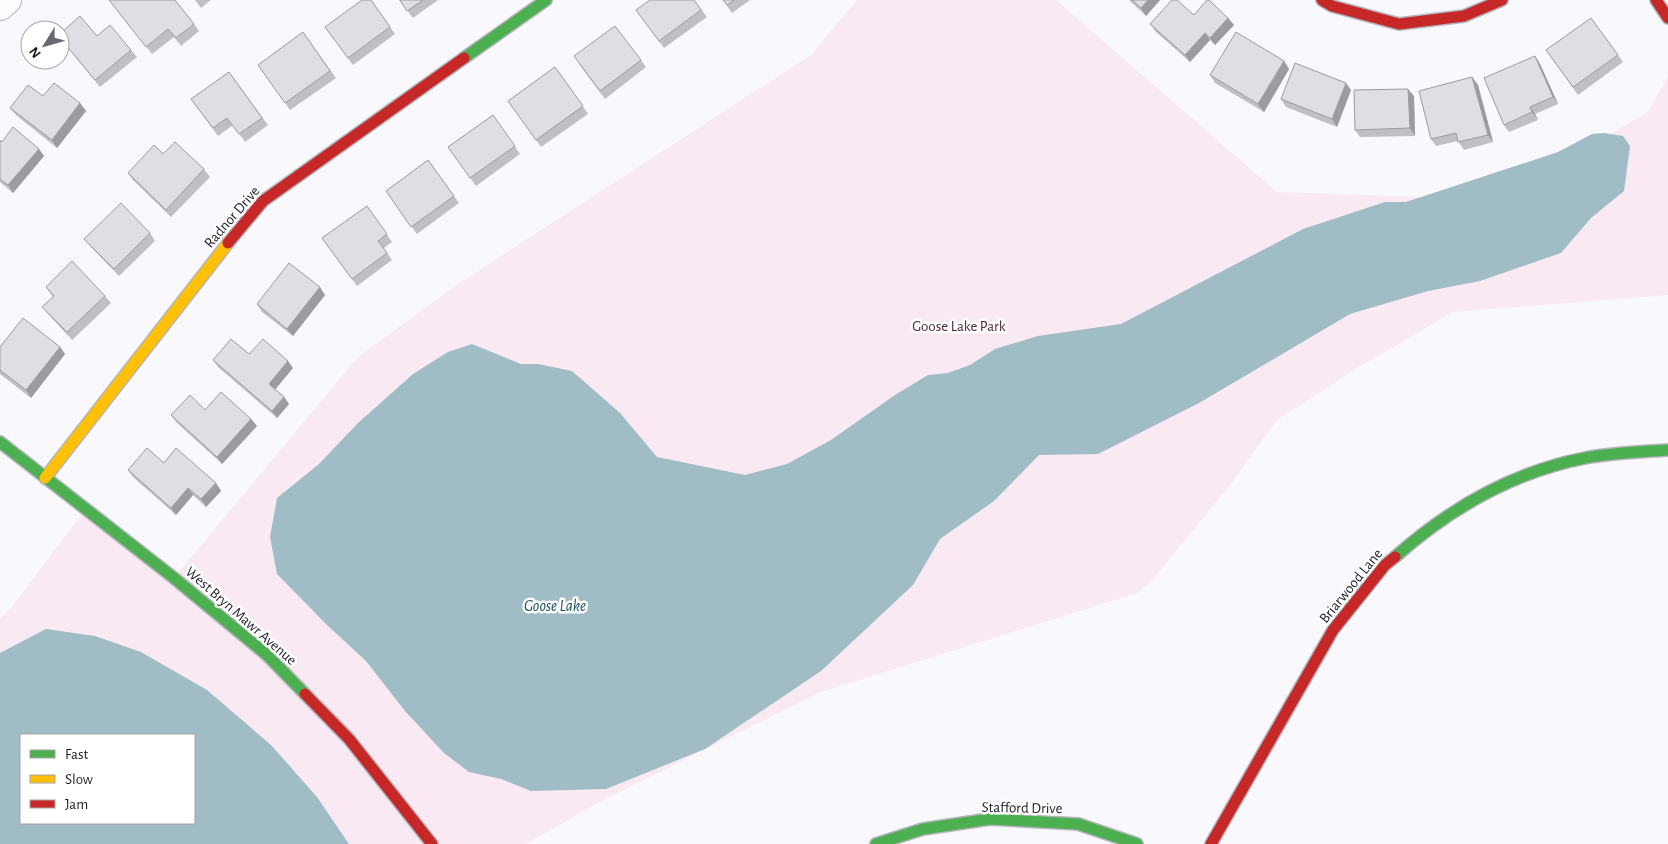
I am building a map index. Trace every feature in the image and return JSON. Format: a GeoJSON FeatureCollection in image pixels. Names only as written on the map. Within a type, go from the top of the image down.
{"type":"FeatureCollection","features":[{"type":"Feature","properties":{"kind":"street"},"geometry":{"type":"LineString","coordinates":[[0,6],[7,0]]}},
{"type":"Feature","properties":{"kind":"street","name":"Radnor Drive"},"geometry":{"type":"LineString","coordinates":[[45,478],[235,234],[263,201],[546,0]]}},
{"type":"Feature","properties":{"kind":"street"},"geometry":{"type":"LineString","coordinates":[[1322,0],[1332,6],[1399,24],[1464,16],[1502,0]]}},
{"type":"Feature","properties":{"kind":"street"},"geometry":{"type":"LineString","coordinates":[[1656,0],[1668,18]]}},
{"type":"Feature","properties":{"kind":"street","name":"West Bryn Mawr Avenue"},"geometry":{"type":"LineString","coordinates":[[0,442],[174,578],[266,655],[349,739],[432,844]]}},
{"type":"Feature","properties":{"kind":"street","name":"Briarwood Lane"},"geometry":{"type":"LineString","coordinates":[[1211,844],[1333,630],[1385,565],[1418,536],[1444,517],[1514,479],[1559,464],[1586,458],[1668,450]]}},
{"type":"Feature","properties":{"kind":"street","name":"Stafford Drive"},"geometry":{"type":"LineString","coordinates":[[876,844],[923,829],[990,819],[1078,824],[1137,844]]}},
{"type":"Feature","properties":{"kind":"green space","name":"Goose Lake Park"},"geometry":{"type":"Polygon","coordinates":[[[857,0],[1056,0],[1277,192],[1454,198],[1537,176],[1648,112],[1668,77],[1668,295],[1453,312],[1352,371],[1276,421],[1230,485],[1153,579],[1137,593],[821,692],[607,798],[526,844],[0,844],[0,618],[10,609],[86,509],[174,578],[358,357],[458,284],[811,55],[857,0]]]}},
{"type":"Feature","properties":{"kind":"water","name":"Goose Lake"},"geometry":{"type":"Polygon","coordinates":[[[1604,133],[1623,136],[1630,146],[1624,191],[1591,218],[1561,253],[1480,281],[1428,291],[1350,314],[1199,403],[1098,454],[1039,455],[994,501],[940,539],[913,585],[821,671],[705,749],[606,789],[531,791],[501,779],[469,772],[444,753],[405,711],[366,661],[326,624],[277,574],[270,537],[277,498],[319,464],[358,423],[413,374],[448,352],[472,344],[521,364],[538,364],[572,371],[620,413],[657,457],[745,475],[787,464],[831,440],[895,395],[928,375],[948,373],[970,365],[995,349],[1038,336],[1121,324],[1303,229],[1385,202],[1406,202],[1558,152],[1592,134],[1604,133]]]}},
{"type":"Feature","properties":{"kind":"water"},"geometry":{"type":"Polygon","coordinates":[[[46,629],[95,636],[141,652],[207,690],[271,745],[317,797],[349,844],[0,844],[0,653],[46,629]]]}},
{"type":"Feature","properties":{"kind":"building"},"geometry":{"type":"Polygon","coordinates":[[[109,0],[175,0],[194,24],[176,38],[168,29],[146,47],[109,0]]]}},
{"type":"Feature","properties":{"kind":"building"},"geometry":{"type":"Polygon","coordinates":[[[362,0],[371,0],[390,27],[348,58],[325,27],[362,0]]]}},
{"type":"Feature","properties":{"kind":"building"},"geometry":{"type":"Polygon","coordinates":[[[400,0],[423,0],[407,11],[400,0]]]}},
{"type":"Feature","properties":{"kind":"building"},"geometry":{"type":"Polygon","coordinates":[[[650,0],[694,0],[701,10],[659,41],[636,10],[650,0]]]}},
{"type":"Feature","properties":{"kind":"building"},"geometry":{"type":"Polygon","coordinates":[[[723,0],[734,0],[727,5],[723,0]]]}},
{"type":"Feature","properties":{"kind":"building"},"geometry":{"type":"Polygon","coordinates":[[[1132,0],[1148,0],[1141,8],[1132,0]]]}},
{"type":"Feature","properties":{"kind":"building"},"geometry":{"type":"Polygon","coordinates":[[[1172,0],[1177,0],[1194,15],[1209,0],[1228,18],[1210,38],[1205,33],[1185,55],[1150,24],[1172,0]]]}},
{"type":"Feature","properties":{"kind":"building"},"geometry":{"type":"Polygon","coordinates":[[[80,16],[97,36],[110,25],[131,50],[95,80],[70,50],[70,25],[80,16]]]}},
{"type":"Feature","properties":{"kind":"building"},"geometry":{"type":"Polygon","coordinates":[[[1591,18],[1618,55],[1573,87],[1546,50],[1591,18]]]}},
{"type":"Feature","properties":{"kind":"building"},"geometry":{"type":"Polygon","coordinates":[[[615,26],[641,60],[600,91],[574,56],[615,26]]]}},
{"type":"Feature","properties":{"kind":"building"},"geometry":{"type":"Polygon","coordinates":[[[303,32],[330,71],[285,103],[258,65],[303,32]]]}},
{"type":"Feature","properties":{"kind":"building"},"geometry":{"type":"Polygon","coordinates":[[[1236,32],[1284,61],[1258,104],[1210,75],[1236,32]]]}},
{"type":"Feature","properties":{"kind":"building"},"geometry":{"type":"Polygon","coordinates":[[[1535,56],[1553,97],[1530,107],[1532,112],[1504,125],[1484,78],[1535,56]]]}},
{"type":"Feature","properties":{"kind":"building"},"geometry":{"type":"Polygon","coordinates":[[[1295,63],[1346,83],[1332,119],[1281,99],[1295,63]]]}},
{"type":"Feature","properties":{"kind":"building"},"geometry":{"type":"Polygon","coordinates":[[[555,67],[583,106],[536,140],[508,101],[555,67]]]}},
{"type":"Feature","properties":{"kind":"building"},"geometry":{"type":"Polygon","coordinates":[[[229,72],[262,118],[239,134],[227,118],[213,128],[191,99],[229,72]]]}},
{"type":"Feature","properties":{"kind":"building"},"geometry":{"type":"Polygon","coordinates":[[[1472,77],[1488,135],[1458,142],[1456,133],[1431,139],[1419,91],[1472,77]]]}},
{"type":"Feature","properties":{"kind":"building"},"geometry":{"type":"Polygon","coordinates":[[[54,83],[80,103],[52,140],[10,108],[28,85],[43,96],[54,83]]]}},
{"type":"Feature","properties":{"kind":"building"},"geometry":{"type":"Polygon","coordinates":[[[1408,89],[1410,128],[1355,130],[1354,90],[1408,89]]]}},
{"type":"Feature","properties":{"kind":"building"},"geometry":{"type":"Polygon","coordinates":[[[493,115],[515,146],[470,178],[448,147],[493,115]]]}},
{"type":"Feature","properties":{"kind":"building"},"geometry":{"type":"Polygon","coordinates":[[[13,127],[39,149],[8,185],[0,179],[0,140],[2,142],[13,127]]]}},
{"type":"Feature","properties":{"kind":"building"},"geometry":{"type":"Polygon","coordinates":[[[175,142],[204,169],[166,210],[128,173],[154,145],[163,154],[175,142]]]}},
{"type":"Feature","properties":{"kind":"building"},"geometry":{"type":"Polygon","coordinates":[[[428,160],[454,196],[411,227],[386,191],[428,160]]]}},
{"type":"Feature","properties":{"kind":"building"},"geometry":{"type":"Polygon","coordinates":[[[121,203],[150,233],[114,269],[84,239],[121,203]]]}},
{"type":"Feature","properties":{"kind":"building"},"geometry":{"type":"Polygon","coordinates":[[[367,206],[387,234],[378,241],[387,253],[352,279],[322,238],[367,206]]]}},
{"type":"Feature","properties":{"kind":"building"},"geometry":{"type":"Polygon","coordinates":[[[72,261],[105,296],[67,332],[42,307],[54,296],[46,287],[72,261]]]}},
{"type":"Feature","properties":{"kind":"building"},"geometry":{"type":"Polygon","coordinates":[[[289,263],[320,287],[287,329],[257,304],[289,263]]]}},
{"type":"Feature","properties":{"kind":"building"},"geometry":{"type":"Polygon","coordinates":[[[23,318],[60,347],[26,390],[0,370],[0,347],[23,318]]]}},
{"type":"Feature","properties":{"kind":"building"},"geometry":{"type":"Polygon","coordinates":[[[231,339],[249,354],[263,339],[288,361],[269,384],[284,397],[272,411],[213,360],[231,339]]]}},
{"type":"Feature","properties":{"kind":"building"},"geometry":{"type":"Polygon","coordinates":[[[221,392],[251,419],[217,457],[171,415],[190,395],[205,410],[221,392]]]}},
{"type":"Feature","properties":{"kind":"building"},"geometry":{"type":"Polygon","coordinates":[[[147,448],[164,463],[176,448],[216,483],[201,499],[188,488],[171,508],[128,470],[147,448]]]}},
{"type":"Feature","properties":{"kind":"traffic: fast"},"geometry":{"type":"LineString","coordinates":[[464,58],[546,0]]}},
{"type":"Feature","properties":{"kind":"traffic: fast"},"geometry":{"type":"LineString","coordinates":[[0,442],[174,578],[267,655],[305,694]]}},
{"type":"Feature","properties":{"kind":"traffic: fast"},"geometry":{"type":"LineString","coordinates":[[1395,557],[1437,523],[1460,508],[1507,483],[1558,464],[1585,458],[1668,450]]}},
{"type":"Feature","properties":{"kind":"traffic: fast"},"geometry":{"type":"LineString","coordinates":[[876,844],[923,829],[990,819],[1078,824],[1137,844]]}},
{"type":"Feature","properties":{"kind":"traffic: slow"},"geometry":{"type":"LineString","coordinates":[[45,478],[228,243]]}},
{"type":"Feature","properties":{"kind":"traffic: jam"},"geometry":{"type":"LineString","coordinates":[[1322,0],[1332,6],[1399,24],[1464,16],[1502,0]]}},
{"type":"Feature","properties":{"kind":"traffic: jam"},"geometry":{"type":"LineString","coordinates":[[1656,0],[1668,18]]}},
{"type":"Feature","properties":{"kind":"traffic: jam"},"geometry":{"type":"LineString","coordinates":[[228,243],[263,201],[464,58]]}},
{"type":"Feature","properties":{"kind":"traffic: jam"},"geometry":{"type":"LineString","coordinates":[[1211,844],[1333,630],[1385,565],[1395,557]]}},
{"type":"Feature","properties":{"kind":"traffic: jam"},"geometry":{"type":"LineString","coordinates":[[305,694],[349,739],[432,844]]}}]}
